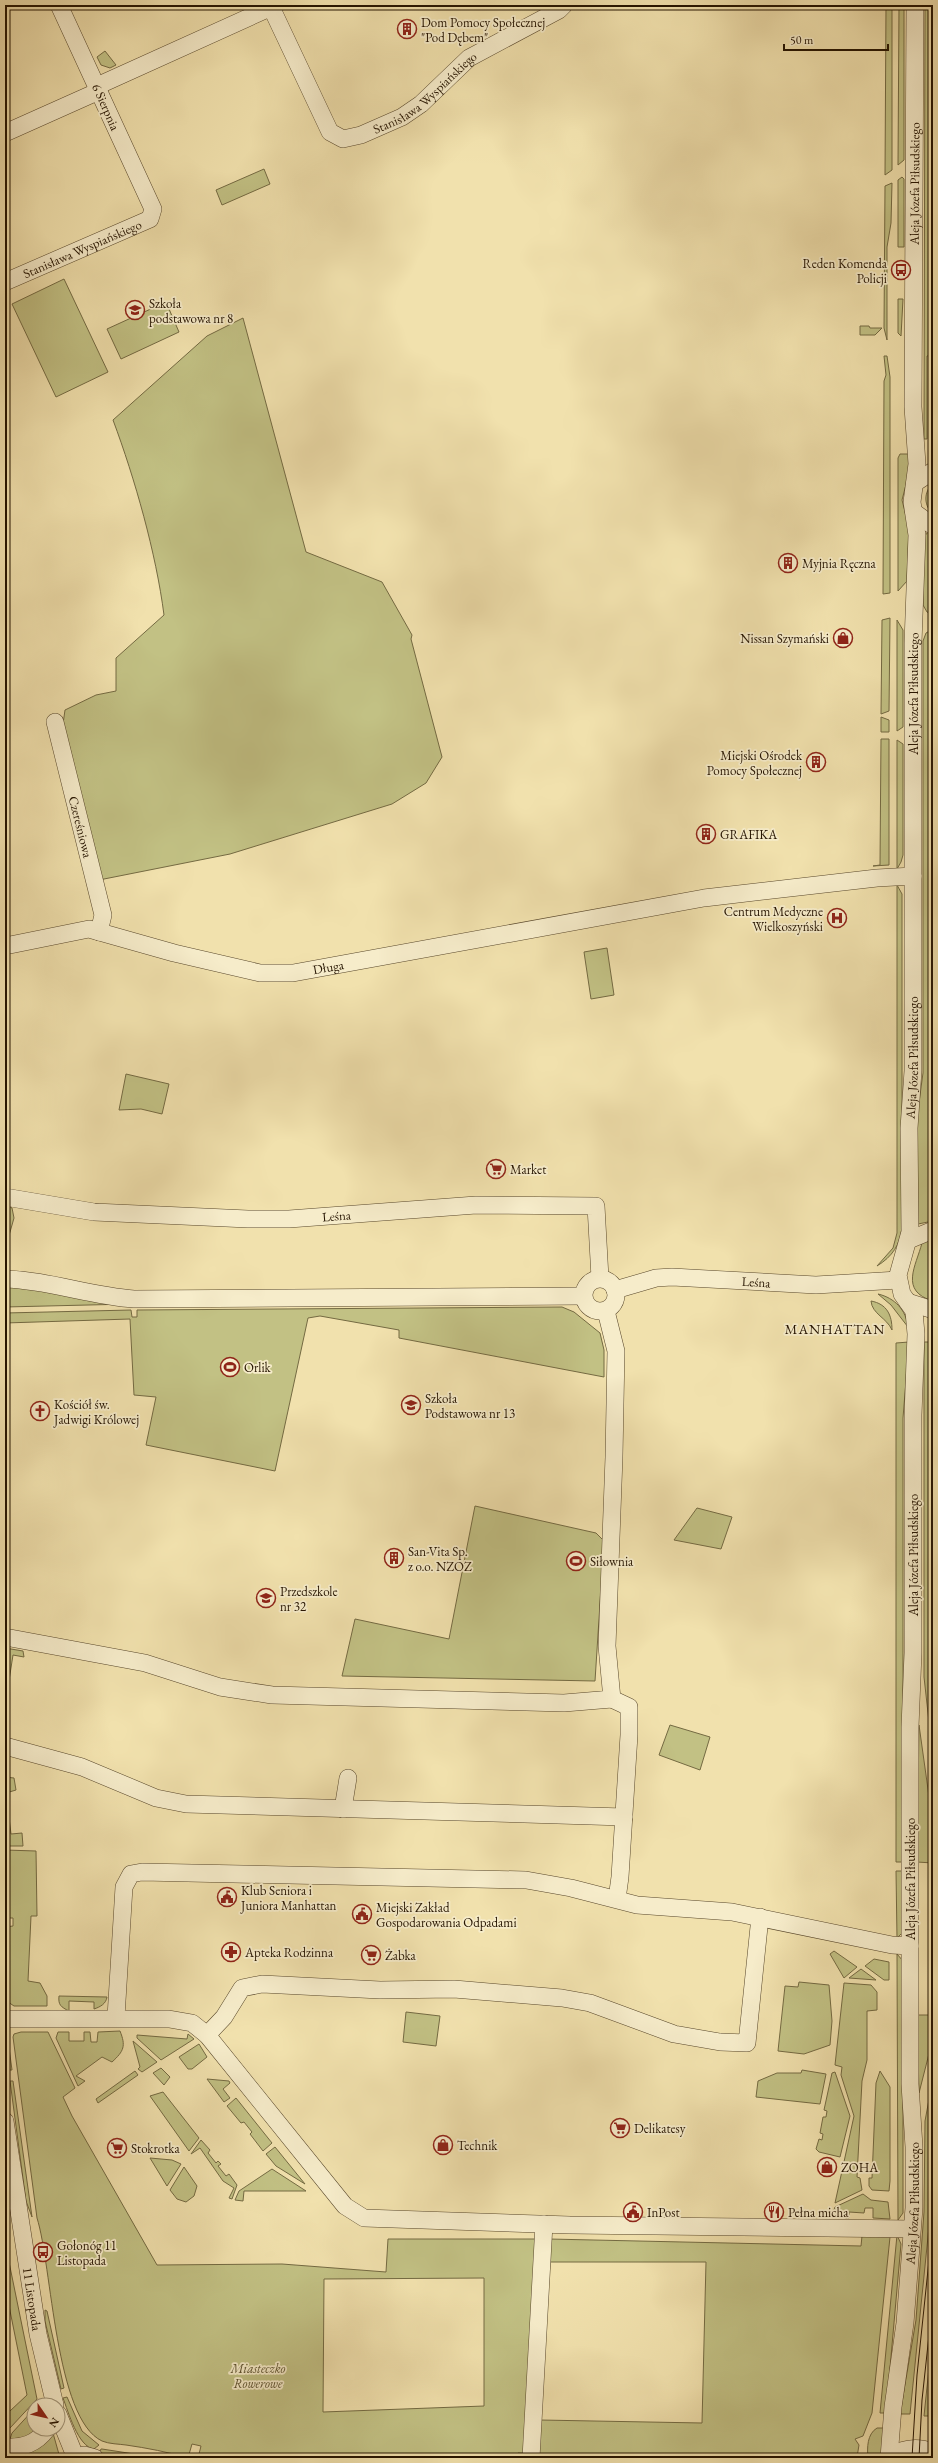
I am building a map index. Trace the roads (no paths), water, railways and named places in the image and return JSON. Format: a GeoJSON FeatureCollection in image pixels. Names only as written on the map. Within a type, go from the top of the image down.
{"type":"FeatureCollection","features":[{"type":"Feature","properties":{"kind":"street","name":"6 Sierpnia"},"geometry":{"type":"LineString","coordinates":[[59,5],[98,89],[152,214]]}},
{"type":"Feature","properties":{"kind":"street","name":"Stanisława Wyspiańskiego"},"geometry":{"type":"LineString","coordinates":[[268,7],[327,127],[335,137],[348,139],[402,117],[421,104],[469,58],[559,10],[564,5]]}},
{"type":"Feature","properties":{"kind":"street","name":"Aleja Józefa Piłsudskiego"},"geometry":{"type":"LineString","coordinates":[[909,1240],[909,1128],[913,1072],[913,643],[917,542],[912,498],[917,459],[913,407],[915,5]]}},
{"type":"Feature","properties":{"kind":"street"},"geometry":{"type":"LineString","coordinates":[[5,132],[268,7]]}},
{"type":"Feature","properties":{"kind":"street","name":"Stanisława Wyspiańskiego"},"geometry":{"type":"LineString","coordinates":[[5,282],[152,214]]}},
{"type":"Feature","properties":{"kind":"street"},"geometry":{"type":"LineString","coordinates":[[915,483],[933,472]]}},
{"type":"Feature","properties":{"kind":"street"},"geometry":{"type":"LineString","coordinates":[[914,512],[933,526]]}},
{"type":"Feature","properties":{"kind":"street","name":"Czereśniowa"},"geometry":{"type":"LineString","coordinates":[[55,722],[103,915],[99,932]]}},
{"type":"Feature","properties":{"kind":"street","name":"Długa"},"geometry":{"type":"LineString","coordinates":[[5,946],[76,930],[99,932],[201,960],[260,973],[279,974],[422,952],[654,906],[808,886],[913,876]]}},
{"type":"Feature","properties":{"kind":"street","name":"Leśna"},"geometry":{"type":"LineString","coordinates":[[5,1197],[56,1208],[94,1212],[248,1219],[289,1219],[476,1205],[596,1206],[600,1278]]}},
{"type":"Feature","properties":{"kind":"street"},"geometry":{"type":"LineString","coordinates":[[898,1280],[899,1266],[909,1240],[933,1230]]}},
{"type":"Feature","properties":{"kind":"street","name":"Leśna"},"geometry":{"type":"LineString","coordinates":[[615,1290],[656,1278],[672,1277],[816,1284],[898,1280]]}},
{"type":"Feature","properties":{"kind":"street"},"geometry":{"type":"LineString","coordinates":[[600,1278],[606,1280],[615,1290],[614,1302],[606,1311],[598,1312],[589,1308],[583,1296],[588,1284],[600,1278]]}},
{"type":"Feature","properties":{"kind":"street"},"geometry":{"type":"LineString","coordinates":[[5,1279],[36,1282],[99,1295],[134,1298],[583,1296]]}},
{"type":"Feature","properties":{"kind":"street","name":"Aleja Józefa Piłsudskiego"},"geometry":{"type":"LineString","coordinates":[[890,2457],[893,2407],[905,2323],[912,2229],[914,2147],[910,2089],[910,1946],[913,1415],[917,1355],[916,1318],[913,1308],[902,1294],[898,1280]]}},
{"type":"Feature","properties":{"kind":"street"},"geometry":{"type":"LineString","coordinates":[[908,1302],[933,1310]]}},
{"type":"Feature","properties":{"kind":"street"},"geometry":{"type":"LineString","coordinates":[[606,1311],[616,1351],[614,1457],[607,1646],[612,1699]]}},
{"type":"Feature","properties":{"kind":"street"},"geometry":{"type":"LineString","coordinates":[[5,1637],[146,1663],[220,1687],[272,1695],[564,1703],[612,1699],[629,1708],[620,1877],[616,1899]]}},
{"type":"Feature","properties":{"kind":"street"},"geometry":{"type":"LineString","coordinates":[[5,1746],[82,1767],[156,1798],[205,1806],[624,1817]]}},
{"type":"Feature","properties":{"kind":"street"},"geometry":{"type":"LineString","coordinates":[[343,1810],[348,1778]]}},
{"type":"Feature","properties":{"kind":"street"},"geometry":{"type":"LineString","coordinates":[[116,2017],[122,1896],[128,1877],[137,1872],[526,1880],[557,1884],[655,1908],[724,1910],[892,1945],[910,1946]]}},
{"type":"Feature","properties":{"kind":"street"},"geometry":{"type":"LineString","coordinates":[[207,2035],[224,2017],[242,1988],[262,1984],[380,1990],[454,1989],[562,1998],[590,2004],[674,2034],[720,2042],[746,2043],[760,1917]]}},
{"type":"Feature","properties":{"kind":"street"},"geometry":{"type":"LineString","coordinates":[[5,2019],[116,2017],[186,2021],[197,2026],[207,2035],[345,2206],[356,2215],[370,2220],[912,2229]]}},
{"type":"Feature","properties":{"kind":"street","name":"11 Listopada"},"geometry":{"type":"LineString","coordinates":[[5,2121],[38,2334],[53,2397]]}},
{"type":"Feature","properties":{"kind":"street"},"geometry":{"type":"LineString","coordinates":[[531,2458],[544,2224]]}},
{"type":"Feature","properties":{"kind":"street"},"geometry":{"type":"LineString","coordinates":[[66,2436],[74,2457],[84,2455],[95,2458]]}},
{"type":"Feature","properties":{"kind":"street"},"geometry":{"type":"LineString","coordinates":[[5,2447],[31,2444],[38,2437]]}},
{"type":"Feature","properties":{"kind":"street"},"geometry":{"type":"LineString","coordinates":[[890,2457],[906,2448],[919,2448],[933,2452]]}},
{"type":"Feature","properties":{"kind":"tram line"},"geometry":{"type":"LineString","coordinates":[[912,2458],[917,2375],[933,2222]]}},
{"type":"Feature","properties":{"kind":"tram line"},"geometry":{"type":"LineString","coordinates":[[919,2458],[922,2400],[933,2298]]}},
{"type":"Feature","properties":{"kind":"place","name":"Dom Pomocy Społecznej \"Pod Dębem\""},"geometry":{"type":"Point","coordinates":[407,29]}},
{"type":"Feature","properties":{"kind":"place","name":"Reden Komenda Policji"},"geometry":{"type":"Point","coordinates":[901,270]}},
{"type":"Feature","properties":{"kind":"place","name":"Szkoła podstawowa nr 8"},"geometry":{"type":"Point","coordinates":[135,310]}},
{"type":"Feature","properties":{"kind":"place","name":"Myjnia Ręczna"},"geometry":{"type":"Point","coordinates":[788,563]}},
{"type":"Feature","properties":{"kind":"place","name":"Nissan Szymański"},"geometry":{"type":"Point","coordinates":[843,638]}},
{"type":"Feature","properties":{"kind":"place","name":"Miejski Ośrodek Pomocy Społecznej"},"geometry":{"type":"Point","coordinates":[816,762]}},
{"type":"Feature","properties":{"kind":"place","name":"GRAFIKA"},"geometry":{"type":"Point","coordinates":[706,834]}},
{"type":"Feature","properties":{"kind":"place","name":"Centrum Medyczne Wielkoszyński"},"geometry":{"type":"Point","coordinates":[837,918]}},
{"type":"Feature","properties":{"kind":"place","name":"Market"},"geometry":{"type":"Point","coordinates":[496,1169]}},
{"type":"Feature","properties":{"kind":"place","name":"Orlik"},"geometry":{"type":"Point","coordinates":[230,1367]}},
{"type":"Feature","properties":{"kind":"place","name":"Szkoła Podstawowa nr 13"},"geometry":{"type":"Point","coordinates":[411,1405]}},
{"type":"Feature","properties":{"kind":"place","name":"Kościół św. Jadwigi Królowej"},"geometry":{"type":"Point","coordinates":[40,1411]}},
{"type":"Feature","properties":{"kind":"place","name":"San-Vita Sp. z o.o. NZOZ"},"geometry":{"type":"Point","coordinates":[394,1558]}},
{"type":"Feature","properties":{"kind":"place","name":"Siłownia"},"geometry":{"type":"Point","coordinates":[576,1561]}},
{"type":"Feature","properties":{"kind":"place","name":"Przedszkole nr 32"},"geometry":{"type":"Point","coordinates":[266,1598]}},
{"type":"Feature","properties":{"kind":"place","name":"Klub Seniora i Juniora Manhattan"},"geometry":{"type":"Point","coordinates":[227,1897]}},
{"type":"Feature","properties":{"kind":"place","name":"Miejski Zakład Gospodarowania Odpadami"},"geometry":{"type":"Point","coordinates":[362,1914]}},
{"type":"Feature","properties":{"kind":"place","name":"Apteka Rodzinna"},"geometry":{"type":"Point","coordinates":[231,1952]}},
{"type":"Feature","properties":{"kind":"place","name":"Żabka"},"geometry":{"type":"Point","coordinates":[371,1955]}},
{"type":"Feature","properties":{"kind":"place","name":"Delikatesy"},"geometry":{"type":"Point","coordinates":[620,2128]}},
{"type":"Feature","properties":{"kind":"place","name":"Technik"},"geometry":{"type":"Point","coordinates":[443,2145]}},
{"type":"Feature","properties":{"kind":"place","name":"Stokrotka"},"geometry":{"type":"Point","coordinates":[117,2148]}},
{"type":"Feature","properties":{"kind":"place","name":"ZOHA"},"geometry":{"type":"Point","coordinates":[827,2167]}},
{"type":"Feature","properties":{"kind":"place","name":"InPost"},"geometry":{"type":"Point","coordinates":[633,2212]}},
{"type":"Feature","properties":{"kind":"place","name":"Pełna micha"},"geometry":{"type":"Point","coordinates":[774,2212]}},
{"type":"Feature","properties":{"kind":"place","name":"Gołonóg 11 Listopada"},"geometry":{"type":"Point","coordinates":[43,2252]}},
{"type":"Feature","properties":{"kind":"district","name":"MANHATTAN"},"geometry":{"type":"Point","coordinates":[835,1329]}},
{"type":"Feature","properties":{"kind":"park label","name":"Miasteczko Rowerowe"},"geometry":{"type":"Point","coordinates":[258,2376]}}]}
